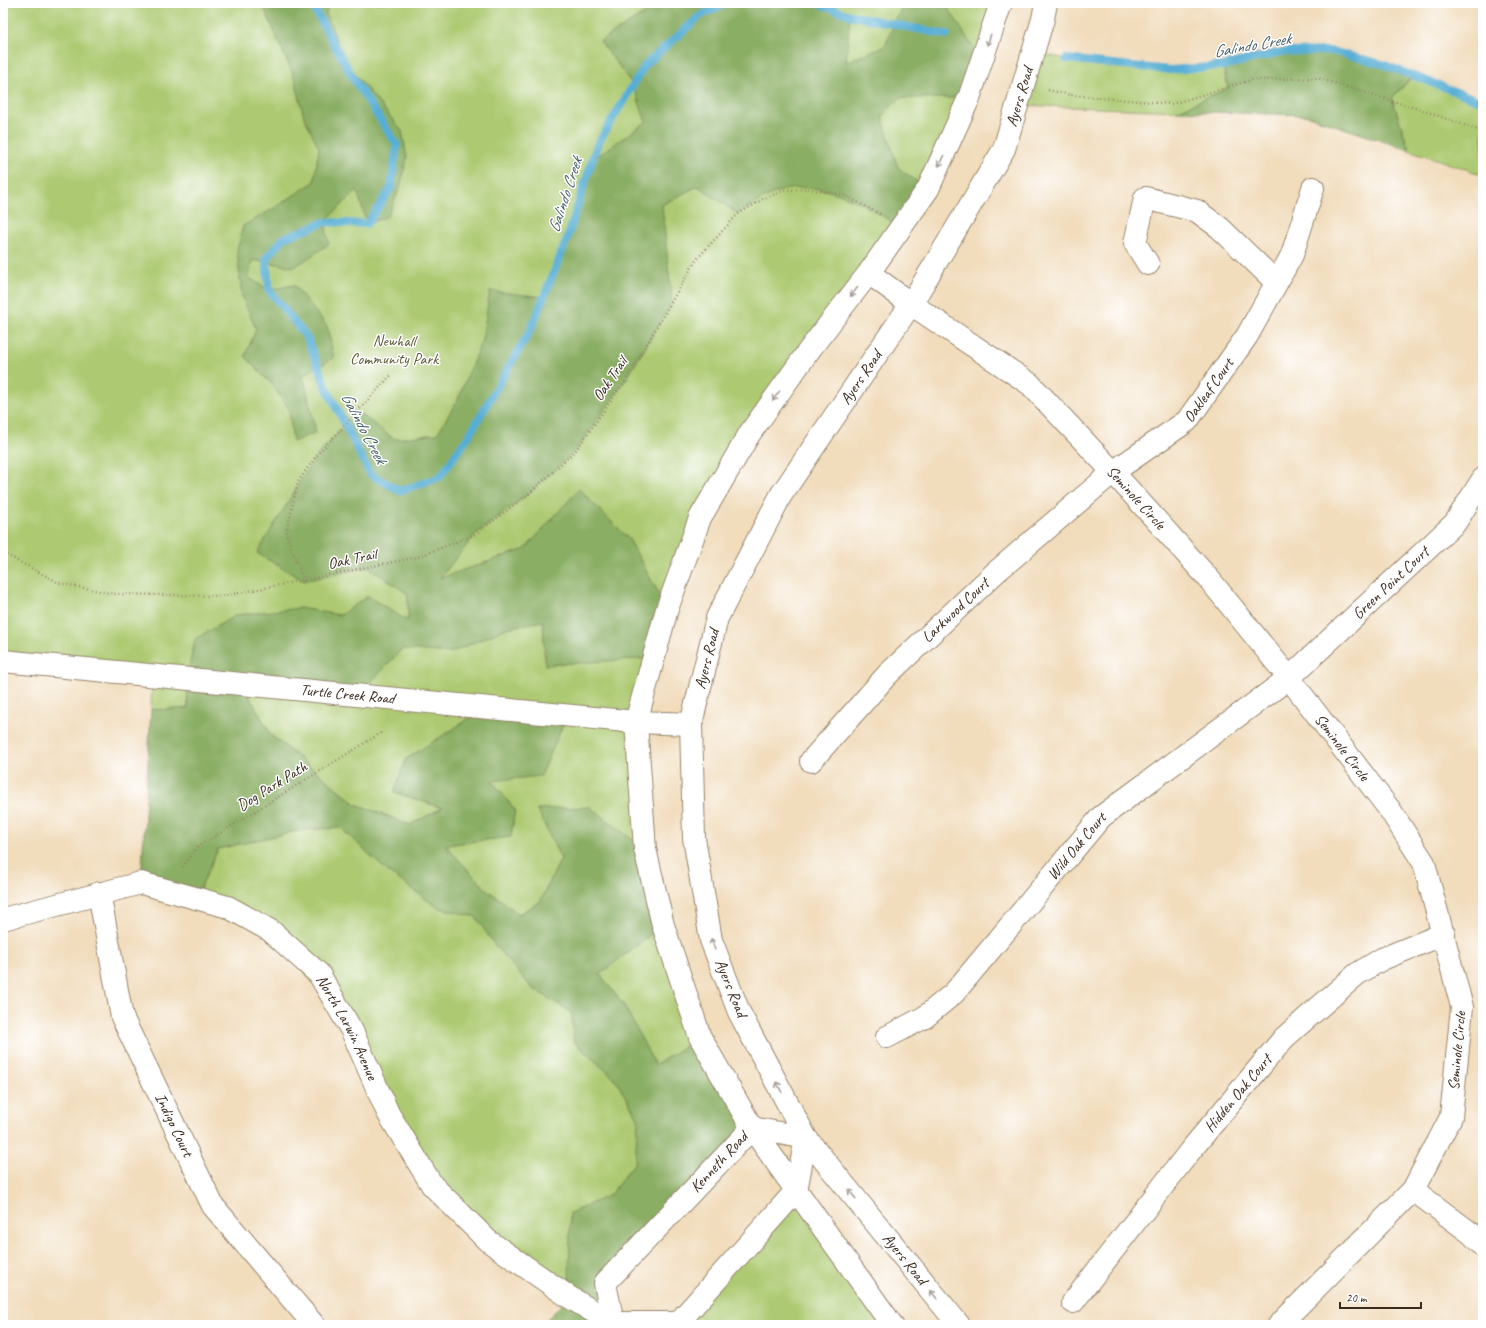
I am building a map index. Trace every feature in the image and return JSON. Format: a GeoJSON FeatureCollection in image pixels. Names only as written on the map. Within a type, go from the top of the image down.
{"type":"FeatureCollection","features":[{"type":"Feature","properties":{"kind":"street"},"geometry":{"type":"LineString","coordinates":[[892,1325],[752,1128],[700,1037],[663,925],[645,849],[636,722],[667,609],[700,518],[750,433],[810,349],[869,273],[928,189],[969,98],[1001,3]]}},
{"type":"Feature","properties":{"kind":"street","name":"Ayers Road"},"geometry":{"type":"LineString","coordinates":[[959,1325],[806,1138],[739,1012],[711,940],[694,838],[691,724],[717,618],[781,494],[911,304],[1004,149],[1043,19],[1046,3]]}},
{"type":"Feature","properties":{"kind":"street","name":"Oakleaf Court"},"geometry":{"type":"LineString","coordinates":[[1113,472],[1187,421],[1247,336],[1292,255],[1313,188]]}},
{"type":"Feature","properties":{"kind":"street"},"geometry":{"type":"LineString","coordinates":[[1148,264],[1135,243],[1145,198],[1197,212],[1220,228],[1276,282]]}},
{"type":"Feature","properties":{"kind":"street","name":"Seminole Circle"},"geometry":{"type":"LineString","coordinates":[[869,273],[911,304],[1030,384],[1113,472],[1209,579],[1289,678],[1390,810],[1424,862],[1462,1007],[1451,1117],[1413,1190],[1278,1325]]}},
{"type":"Feature","properties":{"kind":"street","name":"Larkwood Court"},"geometry":{"type":"LineString","coordinates":[[811,761],[886,675],[996,572],[1113,472]]}},
{"type":"Feature","properties":{"kind":"street","name":"Green Point Court"},"geometry":{"type":"LineString","coordinates":[[1289,678],[1455,523],[1483,479]]}},
{"type":"Feature","properties":{"kind":"street","name":"Turtle Creek Road"},"geometry":{"type":"LineString","coordinates":[[3,661],[636,722],[691,724]]}},
{"type":"Feature","properties":{"kind":"street","name":"Wild Oak Court"},"geometry":{"type":"LineString","coordinates":[[887,1037],[925,1017],[954,993],[1101,817],[1289,678]]}},
{"type":"Feature","properties":{"kind":"street","name":"North Larwin Avenue"},"geometry":{"type":"LineString","coordinates":[[3,919],[141,883],[228,907],[272,931],[319,974],[352,1031],[388,1113],[432,1185],[487,1240],[569,1297],[615,1324]]}},
{"type":"Feature","properties":{"kind":"street","name":"Indigo Court"},"geometry":{"type":"LineString","coordinates":[[99,893],[122,1016],[214,1206],[314,1325]]}},
{"type":"Feature","properties":{"kind":"street","name":"Hidden Oak Court"},"geometry":{"type":"LineString","coordinates":[[1074,1302],[1190,1152],[1284,1038],[1357,974],[1382,958],[1444,934]]}},
{"type":"Feature","properties":{"kind":"street","name":"Kenneth Road"},"geometry":{"type":"LineString","coordinates":[[615,1324],[605,1283],[752,1128],[806,1138]]}},
{"type":"Feature","properties":{"kind":"street"},"geometry":{"type":"LineString","coordinates":[[615,1324],[678,1323],[796,1191],[806,1138]]}},
{"type":"Feature","properties":{"kind":"street"},"geometry":{"type":"LineString","coordinates":[[1413,1190],[1472,1234],[1483,1246]]}},
{"type":"Feature","properties":{"kind":"path"},"geometry":{"type":"LineString","coordinates":[[1024,84],[1071,95],[1172,104],[1251,80],[1318,78],[1428,112],[1483,132]]}},
{"type":"Feature","properties":{"kind":"path","name":"Oak Trail"},"geometry":{"type":"LineString","coordinates":[[3,553],[59,583],[114,594],[224,596],[418,557],[476,534],[531,492],[576,450],[623,384],[696,260],[738,214],[763,198],[785,190],[808,189],[842,194],[869,207],[901,228]]}},
{"type":"Feature","properties":{"kind":"path"},"geometry":{"type":"LineString","coordinates":[[304,581],[286,534],[298,482],[316,456],[392,374]]}},
{"type":"Feature","properties":{"kind":"path","name":"Dog Park Path"},"geometry":{"type":"LineString","coordinates":[[183,867],[196,848],[381,733]]}},
{"type":"Feature","properties":{"kind":"green space","name":"Newhall Community Park"},"geometry":{"type":"Polygon","coordinates":[[[3,3],[1001,3],[928,189],[700,518],[636,722],[645,849],[537,809],[561,859],[540,902],[519,914],[486,889],[444,845],[515,810],[491,781],[567,716],[442,808],[410,825],[356,804],[271,735],[242,684],[187,679],[188,709],[151,710],[152,675],[3,661],[3,3]]]}},
{"type":"Feature","properties":{"kind":"green space"},"geometry":{"type":"Polygon","coordinates":[[[262,3],[329,3],[326,13],[345,62],[402,131],[407,158],[400,187],[388,216],[367,224],[357,190],[325,222],[329,244],[295,267],[252,260],[249,278],[269,290],[294,285],[327,326],[334,358],[303,375],[316,432],[293,442],[289,409],[273,386],[245,356],[256,329],[242,297],[237,251],[243,226],[276,207],[314,182],[319,148],[304,117],[295,79],[262,3]]]}},
{"type":"Feature","properties":{"kind":"green space"},"geometry":{"type":"Polygon","coordinates":[[[662,3],[817,3],[850,15],[846,62],[885,46],[903,3],[945,3],[982,61],[969,98],[900,98],[882,116],[898,168],[928,189],[901,228],[860,203],[816,188],[784,190],[772,194],[738,214],[698,186],[662,205],[672,302],[627,378],[576,450],[531,492],[476,534],[440,578],[525,549],[579,489],[629,539],[667,609],[654,658],[545,665],[543,621],[507,628],[450,653],[402,649],[359,695],[242,684],[271,735],[356,804],[410,825],[442,808],[394,792],[406,759],[486,708],[567,715],[541,776],[492,781],[515,810],[511,837],[445,845],[486,889],[519,914],[540,902],[561,859],[537,809],[590,807],[645,849],[663,925],[600,974],[625,1007],[655,1065],[700,1037],[752,1128],[605,1283],[616,1325],[541,1325],[569,1297],[570,1213],[610,1195],[635,1162],[638,1118],[615,1079],[574,1042],[571,1012],[532,988],[496,947],[476,917],[437,907],[387,871],[341,828],[301,830],[218,849],[196,898],[141,883],[151,710],[188,708],[187,678],[195,639],[236,615],[300,608],[340,615],[368,596],[408,621],[408,594],[368,567],[304,581],[257,553],[316,456],[358,412],[394,439],[437,434],[458,399],[482,340],[490,291],[544,297],[567,239],[592,160],[646,122],[633,85],[600,41],[662,3]]]}},
{"type":"Feature","properties":{"kind":"green space"},"geometry":{"type":"Polygon","coordinates":[[[1332,51],[1382,64],[1413,76],[1392,98],[1409,150],[1305,115],[1177,111],[1228,88],[1223,66],[1281,52],[1332,51]]]}},
{"type":"Feature","properties":{"kind":"green space"},"geometry":{"type":"Polygon","coordinates":[[[1033,52],[1066,59],[1170,70],[1223,66],[1228,88],[1177,111],[1017,105],[1033,52]]]}},
{"type":"Feature","properties":{"kind":"green space"},"geometry":{"type":"Polygon","coordinates":[[[1413,76],[1483,102],[1483,175],[1409,150],[1392,98],[1413,76]]]}},
{"type":"Feature","properties":{"kind":"green space"},"geometry":{"type":"Polygon","coordinates":[[[350,811],[625,1007],[599,974],[663,925],[700,1037],[605,1283],[613,1323],[678,1323],[796,1191],[892,1325],[541,1325],[569,1297],[432,1185],[352,1031],[271,931],[196,898],[218,849],[350,811]]]}},
{"type":"Feature","properties":{"kind":"waterway","name":"Galindo Creek"},"geometry":{"type":"LineString","coordinates":[[311,3],[356,83],[397,145],[391,188],[367,224],[325,222],[284,238],[266,258],[269,290],[307,338],[327,389],[370,474],[400,491],[440,477],[468,437],[531,329],[567,239],[597,145],[645,65],[700,16],[727,3]]}},
{"type":"Feature","properties":{"kind":"waterway","name":"Galindo Creek"},"geometry":{"type":"LineString","coordinates":[[817,3],[850,15],[947,35]]}},
{"type":"Feature","properties":{"kind":"waterway","name":"Galindo Creek"},"geometry":{"type":"LineString","coordinates":[[1066,59],[1170,70],[1223,66],[1281,52],[1332,51],[1382,64],[1483,102]]}}]}
